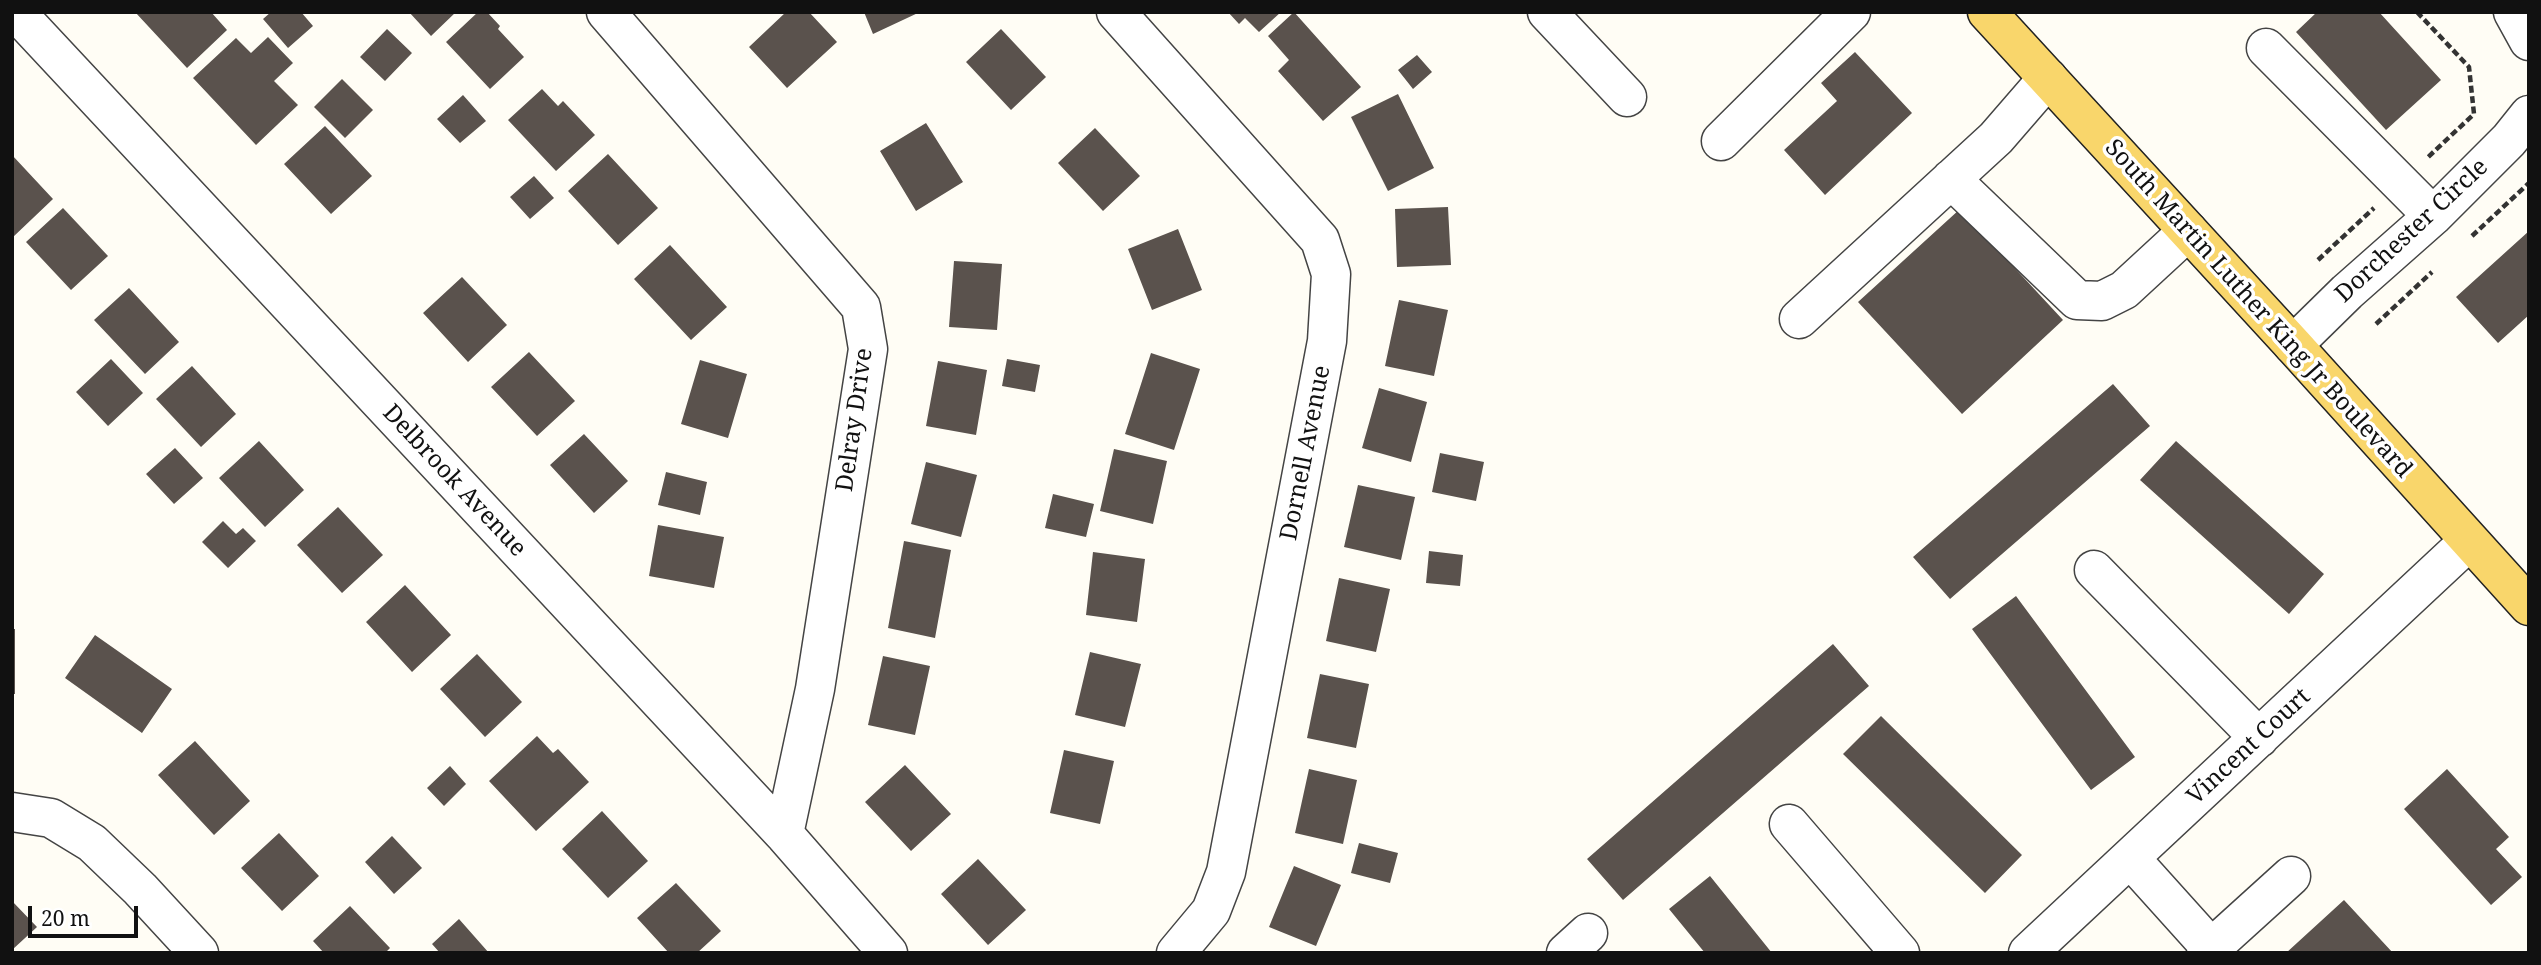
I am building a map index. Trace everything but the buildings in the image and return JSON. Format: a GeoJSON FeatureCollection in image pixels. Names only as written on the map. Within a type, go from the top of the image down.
{"type":"FeatureCollection","features":[{"type":"Feature","properties":{"kind":"main road","name":"South Martin Luther King Jr Boulevard"},"geometry":{"type":"LineString","coordinates":[[1987,12],[2529,606]]}},
{"type":"Feature","properties":{"kind":"street","name":"Delbrook Avenue"},"geometry":{"type":"LineString","coordinates":[[16,12],[784,834],[888,953]]}},
{"type":"Feature","properties":{"kind":"street","name":"Delray Drive"},"geometry":{"type":"LineString","coordinates":[[606,12],[861,307],[868,349],[815,689],[784,834]]}},
{"type":"Feature","properties":{"kind":"street","name":"Dornell Avenue"},"geometry":{"type":"LineString","coordinates":[[1116,12],[1320,240],[1331,274],[1328,341],[1226,872],[1211,911],[1176,953]]}},
{"type":"Feature","properties":{"kind":"street"},"geometry":{"type":"LineString","coordinates":[[1547,12],[1627,97]]}},
{"type":"Feature","properties":{"kind":"street"},"geometry":{"type":"LineString","coordinates":[[1721,141],[1851,12]]}},
{"type":"Feature","properties":{"kind":"street"},"geometry":{"type":"LineString","coordinates":[[2513,12],[2529,41]]}},
{"type":"Feature","properties":{"kind":"street"},"geometry":{"type":"LineString","coordinates":[[2266,48],[2432,216]]}},
{"type":"Feature","properties":{"kind":"street"},"geometry":{"type":"LineString","coordinates":[[1799,319],[1996,138],[2048,78]]}},
{"type":"Feature","properties":{"kind":"street","name":"Dorchester Circle"},"geometry":{"type":"LineString","coordinates":[[2293,345],[2347,292],[2522,138]]}},
{"type":"Feature","properties":{"kind":"street"},"geometry":{"type":"LineString","coordinates":[[1951,179],[2077,300],[2102,301],[2124,290],[2188,231]]}},
{"type":"Feature","properties":{"kind":"street","name":"Vincent Court"},"geometry":{"type":"LineString","coordinates":[[2028,953],[2469,541]]}},
{"type":"Feature","properties":{"kind":"street"},"geometry":{"type":"LineString","coordinates":[[2094,570],[2259,738]]}},
{"type":"Feature","properties":{"kind":"street"},"geometry":{"type":"LineString","coordinates":[[12,812],[51,818],[92,843],[140,889],[198,953]]}},
{"type":"Feature","properties":{"kind":"street"},"geometry":{"type":"LineString","coordinates":[[1789,824],[1900,953]]}},
{"type":"Feature","properties":{"kind":"street"},"geometry":{"type":"LineString","coordinates":[[2130,858],[2209,950],[2291,876]]}},
{"type":"Feature","properties":{"kind":"path"},"geometry":{"type":"LineString","coordinates":[[2318,260],[2474,114],[2469,68],[2417,12]]}}]}
